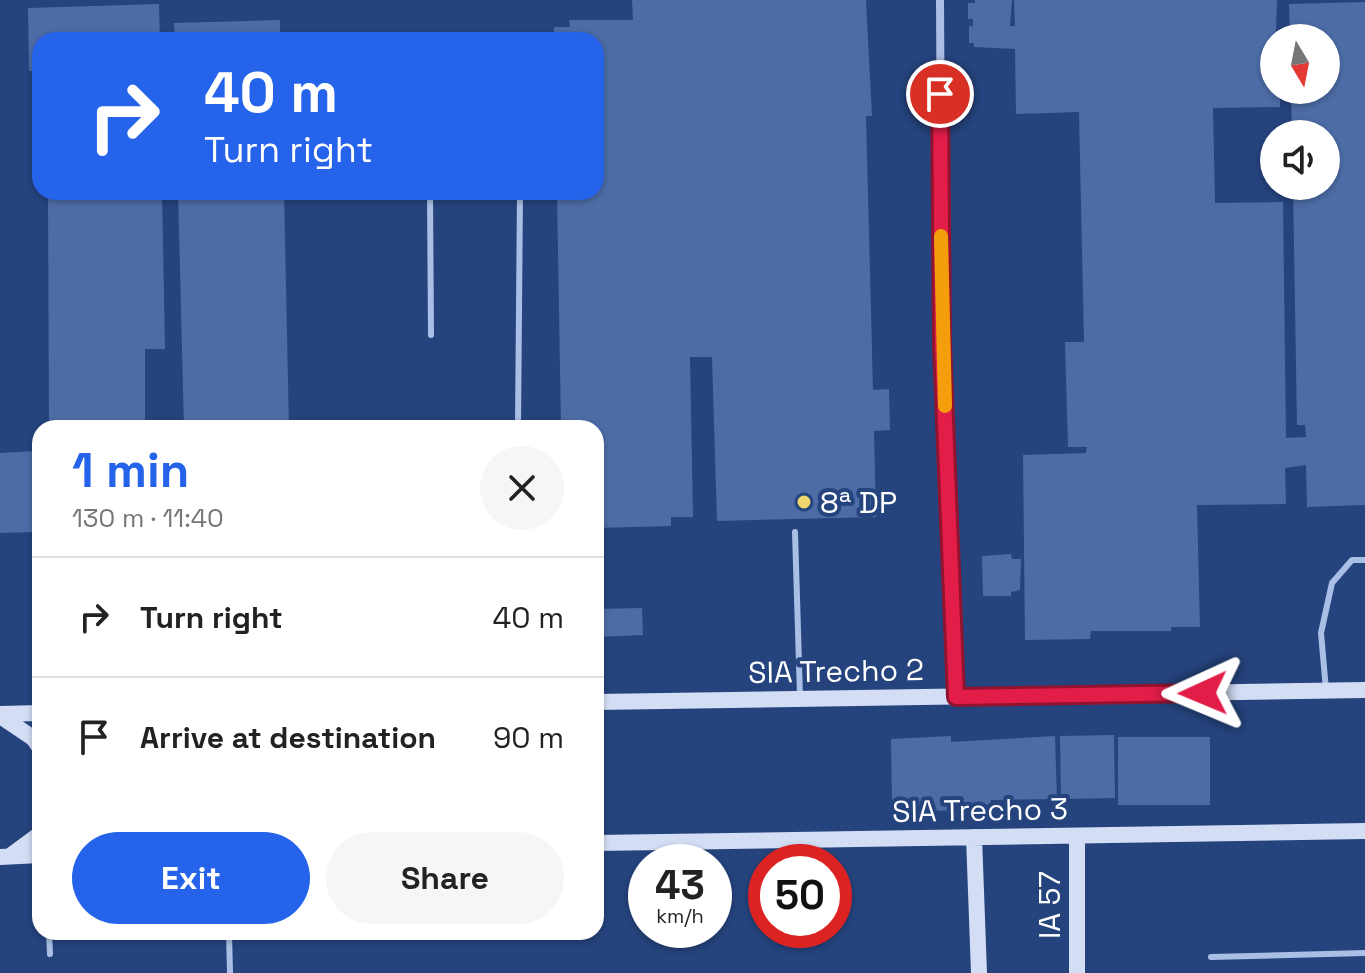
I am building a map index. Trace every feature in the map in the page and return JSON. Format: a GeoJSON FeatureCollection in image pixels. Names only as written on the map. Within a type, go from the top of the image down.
{"type":"FeatureCollection","features":[{"type":"Feature","properties":{"kind":"main road","name":"SIA Trecho 2"},"geometry":{"type":"LineString","coordinates":[[604,702],[1365,690]]}},
{"type":"Feature","properties":{"kind":"main road"},"geometry":{"type":"LineString","coordinates":[[0,715],[32,713]]}},
{"type":"Feature","properties":{"kind":"main road"},"geometry":{"type":"LineString","coordinates":[[0,715],[32,737]]}},
{"type":"Feature","properties":{"kind":"main road","name":"SIA Trecho 3"},"geometry":{"type":"LineString","coordinates":[[604,843],[1365,831]]}},
{"type":"Feature","properties":{"kind":"main road"},"geometry":{"type":"LineString","coordinates":[[974,837],[979,973]]}},
{"type":"Feature","properties":{"kind":"main road","name":"IA 57"},"geometry":{"type":"LineString","coordinates":[[1077,837],[1077,973]]}},
{"type":"Feature","properties":{"kind":"main road"},"geometry":{"type":"LineString","coordinates":[[4,857],[32,839]]}},
{"type":"Feature","properties":{"kind":"main road"},"geometry":{"type":"LineString","coordinates":[[4,857],[32,855]]}},
{"type":"Feature","properties":{"kind":"street"},"geometry":{"type":"LineString","coordinates":[[940,0],[942,345],[956,697]]}},
{"type":"Feature","properties":{"kind":"lane"},"geometry":{"type":"LineString","coordinates":[[430,200],[431,335]]}},
{"type":"Feature","properties":{"kind":"lane"},"geometry":{"type":"LineString","coordinates":[[518,420],[520,200]]}},
{"type":"Feature","properties":{"kind":"lane"},"geometry":{"type":"LineString","coordinates":[[795,532],[800,699]]}},
{"type":"Feature","properties":{"kind":"lane"},"geometry":{"type":"LineString","coordinates":[[1326,690],[1321,633],[1332,583],[1352,560],[1365,560]]}},
{"type":"Feature","properties":{"kind":"lane"},"geometry":{"type":"LineString","coordinates":[[49,940],[50,954]]}},
{"type":"Feature","properties":{"kind":"lane"},"geometry":{"type":"LineString","coordinates":[[229,940],[230,973]]}},
{"type":"Feature","properties":{"kind":"lane"},"geometry":{"type":"LineString","coordinates":[[1211,957],[1365,953]]}},
{"type":"Feature","properties":{"kind":"building"},"geometry":{"type":"Polygon","coordinates":[[[632,0],[866,0],[872,116],[866,116],[873,390],[889,389],[890,430],[874,431],[876,517],[717,521],[712,357],[690,357],[693,517],[671,517],[671,526],[604,528],[604,420],[561,420],[557,200],[604,200],[604,32],[554,32],[554,27],[570,27],[569,20],[633,20],[632,0]]]}},
{"type":"Feature","properties":{"kind":"building"},"geometry":{"type":"Polygon","coordinates":[[[975,0],[1012,0],[1010,26],[1015,26],[1014,0],[1277,0],[1276,24],[1260,24],[1260,104],[1280,104],[1280,107],[1213,108],[1215,203],[1283,202],[1286,438],[1306,437],[1305,425],[1297,425],[1293,200],[1340,200],[1340,120],[1292,120],[1291,104],[1340,104],[1340,24],[1290,24],[1289,4],[1365,2],[1365,505],[1307,507],[1306,465],[1285,468],[1286,504],[1197,505],[1200,627],[1171,627],[1171,631],[1091,631],[1090,639],[1025,640],[1023,455],[1086,453],[1087,447],[1068,447],[1065,342],[1084,342],[1079,112],[1016,114],[1015,49],[974,47],[974,43],[969,43],[969,26],[973,26],[973,19],[968,19],[968,3],[975,3],[975,0]]]}},
{"type":"Feature","properties":{"kind":"building"},"geometry":{"type":"Polygon","coordinates":[[[159,4],[160,32],[32,32],[32,71],[29,71],[28,8],[159,4]]]}},
{"type":"Feature","properties":{"kind":"building"},"geometry":{"type":"Polygon","coordinates":[[[280,20],[280,32],[175,32],[174,23],[280,20]]]}},
{"type":"Feature","properties":{"kind":"building"},"geometry":{"type":"Polygon","coordinates":[[[48,200],[162,200],[165,349],[145,349],[145,420],[49,420],[48,200]]]}},
{"type":"Feature","properties":{"kind":"building"},"geometry":{"type":"Polygon","coordinates":[[[178,200],[284,200],[289,420],[184,420],[178,200]]]}},
{"type":"Feature","properties":{"kind":"building"},"geometry":{"type":"Polygon","coordinates":[[[32,451],[32,532],[0,533],[0,453],[32,451]]]}},
{"type":"Feature","properties":{"kind":"building"},"geometry":{"type":"Polygon","coordinates":[[[1011,554],[1012,559],[1021,559],[1020,590],[1011,592],[1011,596],[983,596],[982,556],[1011,554]]]}},
{"type":"Feature","properties":{"kind":"building"},"geometry":{"type":"Polygon","coordinates":[[[642,608],[643,635],[604,637],[604,609],[642,608]]]}},
{"type":"Feature","properties":{"kind":"building"},"geometry":{"type":"Polygon","coordinates":[[[1114,735],[1115,798],[1061,799],[1060,736],[1114,735]]]}},
{"type":"Feature","properties":{"kind":"building"},"geometry":{"type":"Polygon","coordinates":[[[951,736],[951,742],[1055,736],[1057,799],[991,800],[991,810],[907,811],[907,806],[892,806],[891,739],[951,736]]]}},
{"type":"Feature","properties":{"kind":"building"},"geometry":{"type":"Polygon","coordinates":[[[1118,737],[1210,737],[1210,805],[1118,805],[1118,737]]]}},
{"type":"Feature","properties":{"kind":"slow traffic"},"geometry":{"type":"LineString","coordinates":[[941,236],[945,406]]}},
{"type":"Feature","properties":{"kind":"place","name":"8ª DP"},"geometry":{"type":"Point","coordinates":[804,502]}},
{"type":"Feature","properties":{"kind":"route"},"geometry":{"type":"LineString","coordinates":[[940,94],[942,345],[956,697],[1203,693]]}}]}
